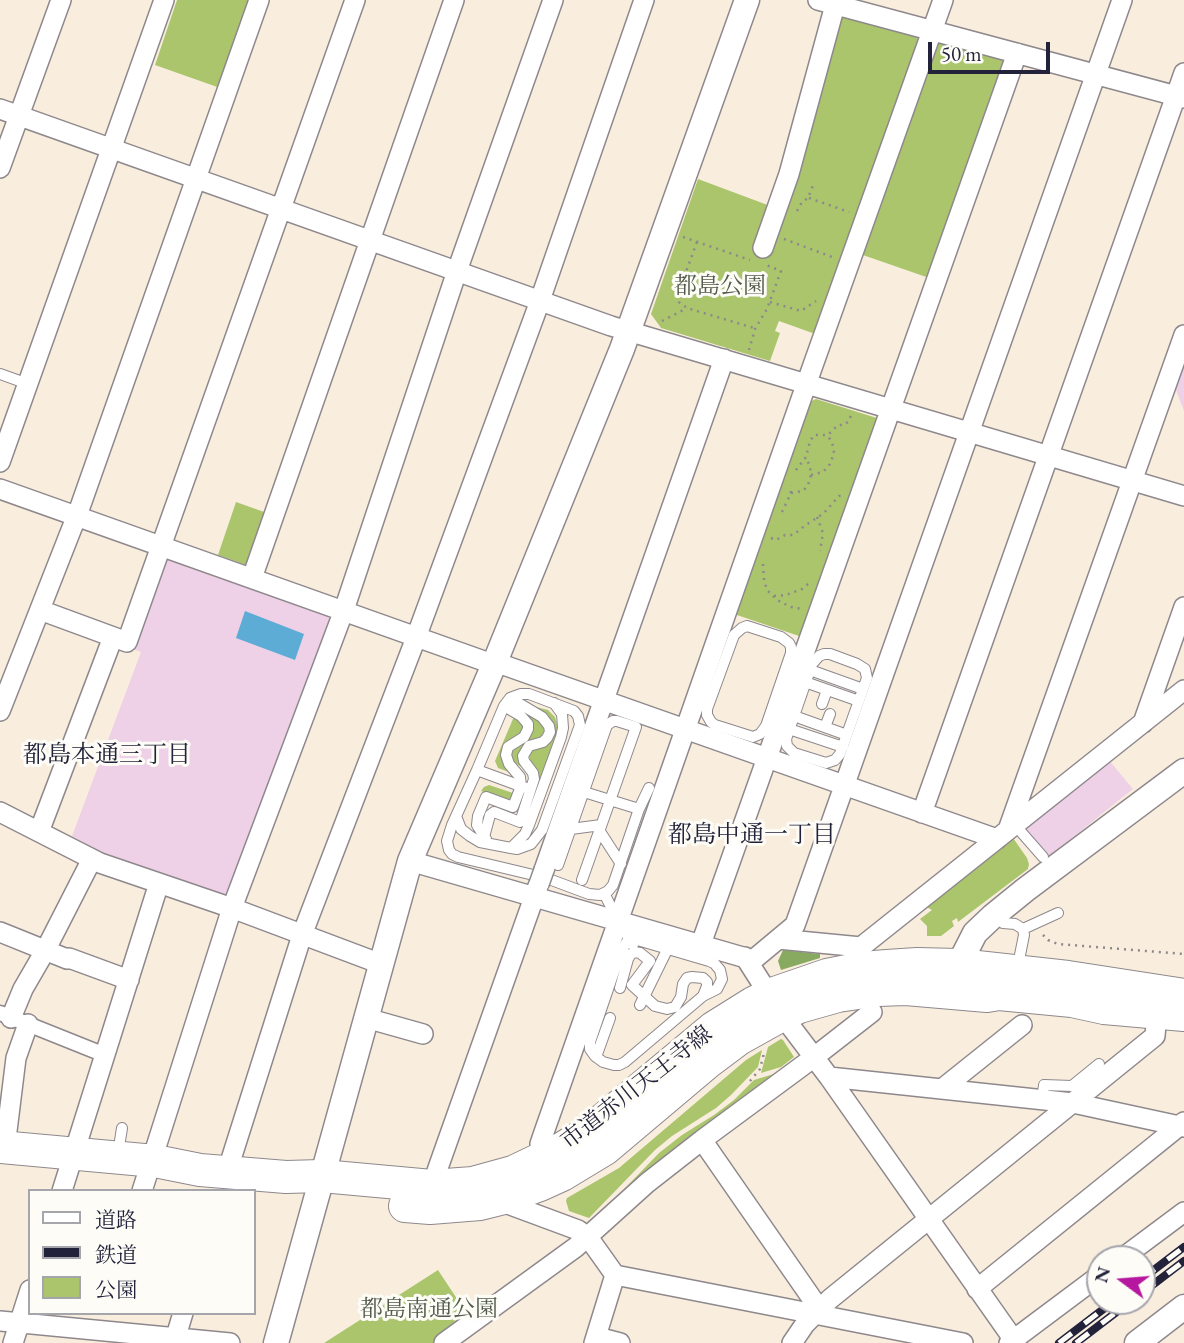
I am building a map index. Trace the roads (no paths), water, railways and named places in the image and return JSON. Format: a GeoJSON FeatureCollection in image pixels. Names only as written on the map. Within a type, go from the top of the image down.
{"type":"FeatureCollection","features":[{"type":"Feature","properties":{"kind":"main road","name":"市道赤川天王寺線"},"geometry":{"type":"LineString","coordinates":[[319,1187],[430,1208],[497,1200],[540,1185],[605,1149],[739,1039],[776,1005],[827,975],[862,968],[965,960],[1184,995]]}},
{"type":"Feature","properties":{"kind":"main road","name":"市道赤川天王寺線"},"geometry":{"type":"LineString","coordinates":[[2,1152],[68,1171],[147,1176],[197,1185],[223,1183],[319,1187],[473,1183],[513,1172],[582,1136],[713,1028],[753,1003],[799,1007],[838,996],[906,989],[987,996],[999,994],[1170,1014]]}},
{"type":"Feature","properties":{"kind":"street"},"geometry":{"type":"LineString","coordinates":[[0,168],[9,112],[61,0]]}},
{"type":"Feature","properties":{"kind":"street"},"geometry":{"type":"LineString","coordinates":[[0,462],[164,0]]}},
{"type":"Feature","properties":{"kind":"street"},"geometry":{"type":"LineString","coordinates":[[0,711],[77,517],[259,0]]}},
{"type":"Feature","properties":{"kind":"street"},"geometry":{"type":"LineString","coordinates":[[40,610],[128,642],[355,0]]}},
{"type":"Feature","properties":{"kind":"street"},"geometry":{"type":"LineString","coordinates":[[251,578],[454,0]]}},
{"type":"Feature","properties":{"kind":"street"},"geometry":{"type":"LineString","coordinates":[[147,1176],[232,908],[344,610],[457,271],[553,0]]}},
{"type":"Feature","properties":{"kind":"street"},"geometry":{"type":"LineString","coordinates":[[223,1183],[302,935],[540,300],[644,0]]}},
{"type":"Feature","properties":{"kind":"street"},"geometry":{"type":"LineString","coordinates":[[276,1343],[410,861],[641,329],[747,0]]}},
{"type":"Feature","properties":{"kind":"street"},"geometry":{"type":"LineString","coordinates":[[547,1156],[540,1144],[685,729],[766,533],[807,384],[943,0]]}},
{"type":"Feature","properties":{"kind":"street"},"geometry":{"type":"LineString","coordinates":[[749,958],[795,925],[1122,0]]}},
{"type":"Feature","properties":{"kind":"street"},"geometry":{"type":"LineString","coordinates":[[772,241],[838,3],[1180,97]]}},
{"type":"Feature","properties":{"kind":"street"},"geometry":{"type":"LineString","coordinates":[[701,944],[1017,53]]}},
{"type":"Feature","properties":{"kind":"street"},"geometry":{"type":"LineString","coordinates":[[922,813],[1048,456],[1180,97],[1184,73]]}},
{"type":"Feature","properties":{"kind":"street"},"geometry":{"type":"LineString","coordinates":[[9,112],[540,300],[641,329],[724,359],[1184,496]]}},
{"type":"Feature","properties":{"kind":"street"},"geometry":{"type":"LineString","coordinates":[[1007,831],[1184,335]]}},
{"type":"Feature","properties":{"kind":"street"},"geometry":{"type":"LineString","coordinates":[[436,1186],[438,1168],[544,879],[724,359]]}},
{"type":"Feature","properties":{"kind":"street"},"geometry":{"type":"LineString","coordinates":[[0,489],[484,661],[495,662],[685,729],[771,751],[844,785],[922,813],[1007,831]]}},
{"type":"Feature","properties":{"kind":"street"},"geometry":{"type":"LineString","coordinates":[[1143,723],[1184,607]]}},
{"type":"Feature","properties":{"kind":"street"},"geometry":{"type":"LineString","coordinates":[[40,832],[113,637]]}},
{"type":"Feature","properties":{"kind":"street"},"geometry":{"type":"LineString","coordinates":[[778,939],[861,947],[1184,690]]}},
{"type":"Feature","properties":{"kind":"street"},"geometry":{"type":"LineString","coordinates":[[934,991],[952,979],[965,960],[975,933],[1184,771]]}},
{"type":"Feature","properties":{"kind":"street"},"geometry":{"type":"LineString","coordinates":[[0,812],[92,859],[381,964]]}},
{"type":"Feature","properties":{"kind":"street"},"geometry":{"type":"LineString","coordinates":[[2,1152],[16,1058],[13,1018],[23,989],[92,859]]}},
{"type":"Feature","properties":{"kind":"street"},"geometry":{"type":"LineString","coordinates":[[410,861],[544,879],[618,921],[749,958],[776,1005],[1013,1342],[1086,1286]]}},
{"type":"Feature","properties":{"kind":"street"},"geometry":{"type":"LineString","coordinates":[[68,1171],[159,883]]}},
{"type":"Feature","properties":{"kind":"street"},"geometry":{"type":"LineString","coordinates":[[0,932],[45,951],[129,980]]}},
{"type":"Feature","properties":{"kind":"street"},"geometry":{"type":"LineString","coordinates":[[965,960],[975,982],[999,994]]}},
{"type":"Feature","properties":{"kind":"street"},"geometry":{"type":"LineString","coordinates":[[444,1343],[576,1247],[647,1183],[872,1012]]}},
{"type":"Feature","properties":{"kind":"street"},"geometry":{"type":"LineString","coordinates":[[792,1343],[805,1324],[830,1299],[1155,1036],[1170,1014]]}},
{"type":"Feature","properties":{"kind":"street"},"geometry":{"type":"LineString","coordinates":[[13,1018],[103,1054]]}},
{"type":"Feature","properties":{"kind":"street"},"geometry":{"type":"LineString","coordinates":[[366,1018],[423,1034]]}},
{"type":"Feature","properties":{"kind":"street"},"geometry":{"type":"LineString","coordinates":[[942,1089],[1022,1025]]}},
{"type":"Feature","properties":{"kind":"street"},"geometry":{"type":"LineString","coordinates":[[829,1077],[1073,1103],[1182,1125]]}},
{"type":"Feature","properties":{"kind":"street"},"geometry":{"type":"LineString","coordinates":[[977,1289],[1182,1125]]}},
{"type":"Feature","properties":{"kind":"street"},"geometry":{"type":"LineString","coordinates":[[702,1140],[813,1300],[815,1314]]}},
{"type":"Feature","properties":{"kind":"street"},"geometry":{"type":"LineString","coordinates":[[497,1200],[578,1230],[588,1237],[615,1275],[963,1343]]}},
{"type":"Feature","properties":{"kind":"street"},"geometry":{"type":"LineString","coordinates":[[1140,1245],[1184,1212]]}},
{"type":"Feature","properties":{"kind":"street"},"geometry":{"type":"LineString","coordinates":[[615,1275],[595,1340],[620,1343]]}},
{"type":"Feature","properties":{"kind":"street"},"geometry":{"type":"LineString","coordinates":[[13,1343],[10,1322],[28,1293]]}},
{"type":"Feature","properties":{"kind":"street"},"geometry":{"type":"LineString","coordinates":[[1137,1343],[1184,1307]]}},
{"type":"Feature","properties":{"kind":"street"},"geometry":{"type":"LineString","coordinates":[[175,1341],[182,1315]]}},
{"type":"Feature","properties":{"kind":"street"},"geometry":{"type":"LineString","coordinates":[[10,1322],[98,1329],[175,1341],[230,1343]]}},
{"type":"Feature","properties":{"kind":"lane"},"geometry":{"type":"LineString","coordinates":[[0,374],[28,384]]}},
{"type":"Feature","properties":{"kind":"lane"},"geometry":{"type":"LineString","coordinates":[[748,736],[757,736],[766,726],[791,647],[782,637],[747,626],[734,635],[707,715],[715,725],[748,736],[771,751],[789,749],[826,763],[838,758],[867,674],[857,664],[830,654],[824,654],[815,660],[786,739],[789,749]]}},
{"type":"Feature","properties":{"kind":"lane"},"geometry":{"type":"LineString","coordinates":[[810,670],[863,689]]}},
{"type":"Feature","properties":{"kind":"lane"},"geometry":{"type":"LineString","coordinates":[[805,682],[859,701]]}},
{"type":"Feature","properties":{"kind":"lane"},"geometry":{"type":"LineString","coordinates":[[822,704],[827,690]]}},
{"type":"Feature","properties":{"kind":"lane"},"geometry":{"type":"LineString","coordinates":[[456,817],[461,829],[480,842],[488,841],[517,849],[531,844],[542,830],[580,725],[574,711],[529,694],[521,694],[507,702],[452,825],[447,841],[449,850],[458,858],[546,878],[589,894],[604,893],[613,885],[649,788]]}},
{"type":"Feature","properties":{"kind":"lane"},"geometry":{"type":"LineString","coordinates":[[488,841],[490,816],[494,812],[520,821],[534,779],[523,756],[529,746],[543,742],[550,732],[542,717],[507,702]]}},
{"type":"Feature","properties":{"kind":"lane"},"geometry":{"type":"LineString","coordinates":[[507,702],[528,724],[528,729],[524,737],[508,747],[506,755],[509,764],[531,789]]}},
{"type":"Feature","properties":{"kind":"lane"},"geometry":{"type":"LineString","coordinates":[[488,841],[477,825],[486,797],[513,807],[531,789],[563,728],[562,714],[554,703]]}},
{"type":"Feature","properties":{"kind":"lane"},"geometry":{"type":"LineString","coordinates":[[825,727],[830,713]]}},
{"type":"Feature","properties":{"kind":"lane"},"geometry":{"type":"LineString","coordinates":[[794,716],[847,735]]}},
{"type":"Feature","properties":{"kind":"lane"},"geometry":{"type":"LineString","coordinates":[[544,879],[571,829],[607,725],[617,721],[636,727],[582,880]]}},
{"type":"Feature","properties":{"kind":"lane"},"geometry":{"type":"LineString","coordinates":[[789,729],[843,747]]}},
{"type":"Feature","properties":{"kind":"lane"},"geometry":{"type":"LineString","coordinates":[[477,770],[531,789]]}},
{"type":"Feature","properties":{"kind":"lane"},"geometry":{"type":"LineString","coordinates":[[511,848],[525,834],[531,789]]}},
{"type":"Feature","properties":{"kind":"lane"},"geometry":{"type":"LineString","coordinates":[[584,792],[639,809]]}},
{"type":"Feature","properties":{"kind":"lane"},"geometry":{"type":"LineString","coordinates":[[571,829],[600,827]]}},
{"type":"Feature","properties":{"kind":"lane"},"geometry":{"type":"LineString","coordinates":[[600,827],[621,864]]}},
{"type":"Feature","properties":{"kind":"lane"},"geometry":{"type":"LineString","coordinates":[[1007,831],[1043,857]]}},
{"type":"Feature","properties":{"kind":"lane"},"geometry":{"type":"LineString","coordinates":[[604,893],[630,941],[650,961],[624,984]]}},
{"type":"Feature","properties":{"kind":"lane"},"geometry":{"type":"LineString","coordinates":[[1023,929],[1058,912]]}},
{"type":"Feature","properties":{"kind":"lane"},"geometry":{"type":"LineString","coordinates":[[1003,923],[1015,924],[1023,929],[1020,955]]}},
{"type":"Feature","properties":{"kind":"lane"},"geometry":{"type":"LineString","coordinates":[[641,940],[709,961],[717,966],[721,974],[720,986],[703,996],[625,1062],[614,1065],[596,1057],[590,1049],[590,1041],[620,954],[630,941],[641,940]]}},
{"type":"Feature","properties":{"kind":"lane"},"geometry":{"type":"LineString","coordinates":[[642,1001],[668,948]]}},
{"type":"Feature","properties":{"kind":"lane"},"geometry":{"type":"LineString","coordinates":[[624,984],[628,959],[635,952],[640,953]]}},
{"type":"Feature","properties":{"kind":"lane"},"geometry":{"type":"LineString","coordinates":[[624,984],[642,1001],[667,1009],[679,1002],[687,978],[698,976],[703,978],[707,986],[703,996]]}},
{"type":"Feature","properties":{"kind":"lane"},"geometry":{"type":"LineString","coordinates":[[596,1057],[610,1018]]}},
{"type":"Feature","properties":{"kind":"lane"},"geometry":{"type":"LineString","coordinates":[[1042,1100],[1044,1085],[1072,1086],[1099,1064]]}},
{"type":"Feature","properties":{"kind":"lane"},"geometry":{"type":"LineString","coordinates":[[119,1147],[122,1128]]}},
{"type":"Feature","properties":{"kind":"water"},"geometry":{"type":"Polygon","coordinates":[[[245,611],[304,634],[295,660],[236,638],[245,611]]]}},
{"type":"Feature","properties":{"kind":"railway"},"geometry":{"type":"LineString","coordinates":[[1156,1268],[1184,1247]]}},
{"type":"Feature","properties":{"kind":"railway"},"geometry":{"type":"LineString","coordinates":[[1156,1282],[1184,1261]]}},
{"type":"Feature","properties":{"kind":"railway"},"geometry":{"type":"LineString","coordinates":[[1059,1343],[1096,1315]]}},
{"type":"Feature","properties":{"kind":"railway"},"geometry":{"type":"LineString","coordinates":[[1076,1343],[1113,1315]]}},
{"type":"Feature","properties":{"kind":"district","name":"都島本通三丁目"},"geometry":{"type":"Point","coordinates":[107,755]}},
{"type":"Feature","properties":{"kind":"district","name":"都島中通一丁目"},"geometry":{"type":"Point","coordinates":[752,835]}},
{"type":"Feature","properties":{"kind":"park label","name":"都島公園"},"geometry":{"type":"Point","coordinates":[720,287]}},
{"type":"Feature","properties":{"kind":"park label","name":"都島南通公園"},"geometry":{"type":"Point","coordinates":[429,1310]}}]}
